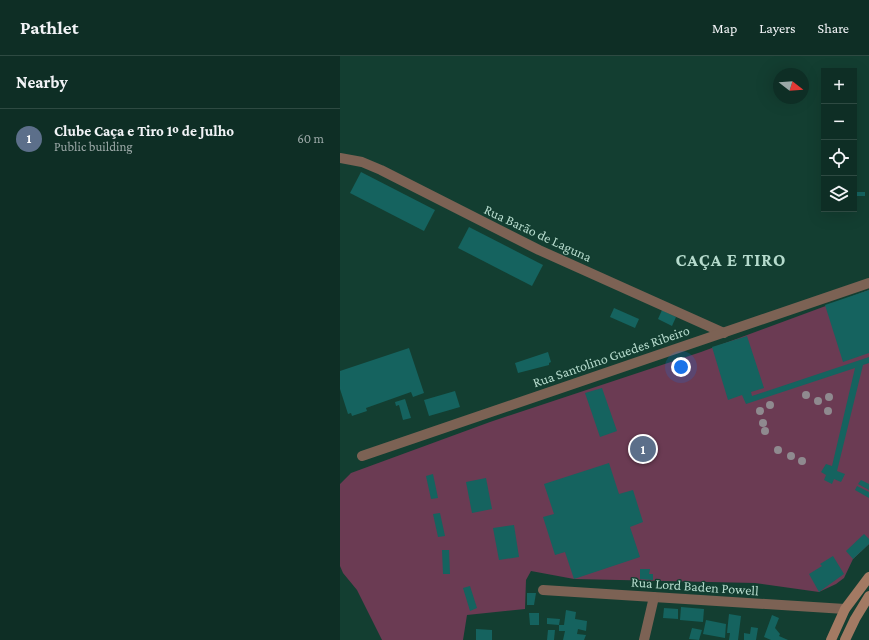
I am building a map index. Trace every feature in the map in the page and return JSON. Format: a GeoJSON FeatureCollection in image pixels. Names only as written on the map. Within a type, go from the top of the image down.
{"type":"FeatureCollection","features":[{"type":"Feature","properties":{"kind":"main road"},"geometry":{"type":"LineString","coordinates":[[831,640],[845,609],[869,577]]}},
{"type":"Feature","properties":{"kind":"main road"},"geometry":{"type":"LineString","coordinates":[[845,640],[855,619],[869,596]]}},
{"type":"Feature","properties":{"kind":"street","name":"Rua Barão de Laguna"},"geometry":{"type":"LineString","coordinates":[[340,158],[362,162],[381,170],[528,245],[724,332]]}},
{"type":"Feature","properties":{"kind":"street","name":"Rua Santolino Guedes Ribeiro"},"geometry":{"type":"LineString","coordinates":[[362,456],[869,283]]}},
{"type":"Feature","properties":{"kind":"street","name":"Rua Lord Baden Powell"},"geometry":{"type":"LineString","coordinates":[[543,590],[845,609]]}},
{"type":"Feature","properties":{"kind":"street"},"geometry":{"type":"LineString","coordinates":[[644,640],[654,597]]}},
{"type":"Feature","properties":{"kind":"shaded area"},"geometry":{"type":"Polygon","coordinates":[[[869,290],[869,544],[853,559],[844,578],[836,584],[819,592],[755,583],[574,579],[531,571],[526,580],[525,609],[467,615],[463,640],[382,640],[357,590],[343,573],[340,566],[340,484],[351,473],[490,422],[701,352],[869,290]]]}},
{"type":"Feature","properties":{"kind":"building"},"geometry":{"type":"Polygon","coordinates":[[[361,172],[435,210],[424,231],[350,193],[361,172]]]}},
{"type":"Feature","properties":{"kind":"building"},"geometry":{"type":"Polygon","coordinates":[[[857,192],[865,192],[865,196],[857,196],[857,192]]]}},
{"type":"Feature","properties":{"kind":"building"},"geometry":{"type":"Polygon","coordinates":[[[469,227],[543,265],[532,286],[458,248],[469,227]]]}},
{"type":"Feature","properties":{"kind":"building"},"geometry":{"type":"Polygon","coordinates":[[[869,290],[869,353],[843,362],[825,305],[869,290]]]}},
{"type":"Feature","properties":{"kind":"building"},"geometry":{"type":"Polygon","coordinates":[[[614,308],[639,319],[635,328],[610,317],[614,308]]]}},
{"type":"Feature","properties":{"kind":"building"},"geometry":{"type":"Polygon","coordinates":[[[662,310],[676,317],[672,326],[658,319],[662,310]]]}},
{"type":"Feature","properties":{"kind":"building"},"geometry":{"type":"Polygon","coordinates":[[[747,336],[764,388],[751,392],[752,396],[869,357],[869,363],[863,365],[837,471],[845,474],[841,482],[834,479],[832,484],[824,480],[826,475],[821,472],[826,464],[832,466],[855,368],[746,404],[742,395],[728,400],[712,347],[747,336]]]}},
{"type":"Feature","properties":{"kind":"building"},"geometry":{"type":"Polygon","coordinates":[[[409,348],[424,393],[413,397],[411,392],[366,408],[367,411],[352,416],[351,413],[348,414],[340,389],[340,371],[409,348]]]}},
{"type":"Feature","properties":{"kind":"building"},"geometry":{"type":"Polygon","coordinates":[[[548,352],[551,362],[549,365],[518,373],[515,363],[548,352]]]}},
{"type":"Feature","properties":{"kind":"building"},"geometry":{"type":"Polygon","coordinates":[[[602,388],[617,431],[600,437],[585,393],[602,388]]]}},
{"type":"Feature","properties":{"kind":"building"},"geometry":{"type":"Polygon","coordinates":[[[455,391],[460,407],[429,416],[424,400],[455,391]]]}},
{"type":"Feature","properties":{"kind":"building"},"geometry":{"type":"Polygon","coordinates":[[[405,399],[411,418],[403,420],[399,405],[396,406],[395,402],[405,399]]]}},
{"type":"Feature","properties":{"kind":"building"},"geometry":{"type":"Polygon","coordinates":[[[609,463],[619,494],[633,490],[643,522],[630,527],[640,557],[574,579],[565,552],[555,555],[543,517],[554,514],[544,484],[609,463]]]}},
{"type":"Feature","properties":{"kind":"building"},"geometry":{"type":"Polygon","coordinates":[[[433,474],[438,498],[431,499],[426,476],[433,474]]]}},
{"type":"Feature","properties":{"kind":"building"},"geometry":{"type":"Polygon","coordinates":[[[486,478],[492,509],[472,513],[466,482],[486,478]]]}},
{"type":"Feature","properties":{"kind":"building"},"geometry":{"type":"Polygon","coordinates":[[[861,480],[869,484],[869,490],[858,484],[861,480]]]}},
{"type":"Feature","properties":{"kind":"building"},"geometry":{"type":"Polygon","coordinates":[[[857,486],[869,492],[869,498],[855,490],[857,486]]]}},
{"type":"Feature","properties":{"kind":"building"},"geometry":{"type":"Polygon","coordinates":[[[440,513],[445,536],[438,537],[433,514],[440,513]]]}},
{"type":"Feature","properties":{"kind":"building"},"geometry":{"type":"Polygon","coordinates":[[[514,525],[519,557],[499,560],[493,528],[514,525]]]}},
{"type":"Feature","properties":{"kind":"building"},"geometry":{"type":"Polygon","coordinates":[[[864,534],[869,539],[869,544],[853,559],[846,551],[864,534]]]}},
{"type":"Feature","properties":{"kind":"building"},"geometry":{"type":"Polygon","coordinates":[[[442,550],[449,550],[450,574],[443,574],[442,550]]]}},
{"type":"Feature","properties":{"kind":"building"},"geometry":{"type":"Polygon","coordinates":[[[833,556],[844,574],[819,592],[809,574],[822,566],[820,564],[833,556]]]}},
{"type":"Feature","properties":{"kind":"building"},"geometry":{"type":"Polygon","coordinates":[[[640,569],[650,569],[649,574],[653,574],[653,580],[640,579],[640,569]]]}},
{"type":"Feature","properties":{"kind":"building"},"geometry":{"type":"Polygon","coordinates":[[[470,586],[477,608],[470,611],[463,588],[470,586]]]}},
{"type":"Feature","properties":{"kind":"building"},"geometry":{"type":"Polygon","coordinates":[[[527,593],[536,593],[534,605],[527,605],[527,593]]]}},
{"type":"Feature","properties":{"kind":"building"},"geometry":{"type":"Polygon","coordinates":[[[681,607],[704,609],[703,622],[680,620],[681,607]]]}},
{"type":"Feature","properties":{"kind":"building"},"geometry":{"type":"Polygon","coordinates":[[[664,608],[678,609],[678,619],[663,618],[664,608]]]}},
{"type":"Feature","properties":{"kind":"building"},"geometry":{"type":"Polygon","coordinates":[[[566,610],[576,612],[575,619],[587,621],[586,631],[578,629],[577,634],[586,635],[584,640],[563,640],[565,631],[559,631],[559,625],[564,625],[566,610]]]}},
{"type":"Feature","properties":{"kind":"building"},"geometry":{"type":"Polygon","coordinates":[[[529,613],[539,613],[539,625],[530,625],[529,613]]]}},
{"type":"Feature","properties":{"kind":"building"},"geometry":{"type":"Polygon","coordinates":[[[729,614],[741,616],[738,640],[729,640],[730,633],[727,633],[729,614]]]}},
{"type":"Feature","properties":{"kind":"building"},"geometry":{"type":"Polygon","coordinates":[[[772,615],[779,618],[775,628],[780,634],[779,636],[788,640],[771,640],[764,637],[772,615]]]}},
{"type":"Feature","properties":{"kind":"building"},"geometry":{"type":"Polygon","coordinates":[[[547,618],[560,619],[559,625],[547,624],[547,618]]]}},
{"type":"Feature","properties":{"kind":"building"},"geometry":{"type":"Polygon","coordinates":[[[706,620],[726,624],[725,638],[703,634],[706,620]]]}},
{"type":"Feature","properties":{"kind":"building"},"geometry":{"type":"Polygon","coordinates":[[[751,627],[758,628],[756,640],[744,640],[744,633],[750,634],[751,627]]]}},
{"type":"Feature","properties":{"kind":"building"},"geometry":{"type":"Polygon","coordinates":[[[692,628],[702,630],[699,640],[689,639],[692,628]]]}},
{"type":"Feature","properties":{"kind":"building"},"geometry":{"type":"Polygon","coordinates":[[[476,629],[492,630],[492,640],[476,640],[476,629]]]}},
{"type":"Feature","properties":{"kind":"building"},"geometry":{"type":"Polygon","coordinates":[[[548,630],[555,630],[554,640],[547,640],[548,630]]]}},
{"type":"Feature","properties":{"kind":"place","name":"Clube Caça e Tiro 1º de Julho"},"geometry":{"type":"Point","coordinates":[643,449]}},
{"type":"Feature","properties":{"kind":"district","name":"CAÇA E TIRO"},"geometry":{"type":"Point","coordinates":[731,260]}}]}
